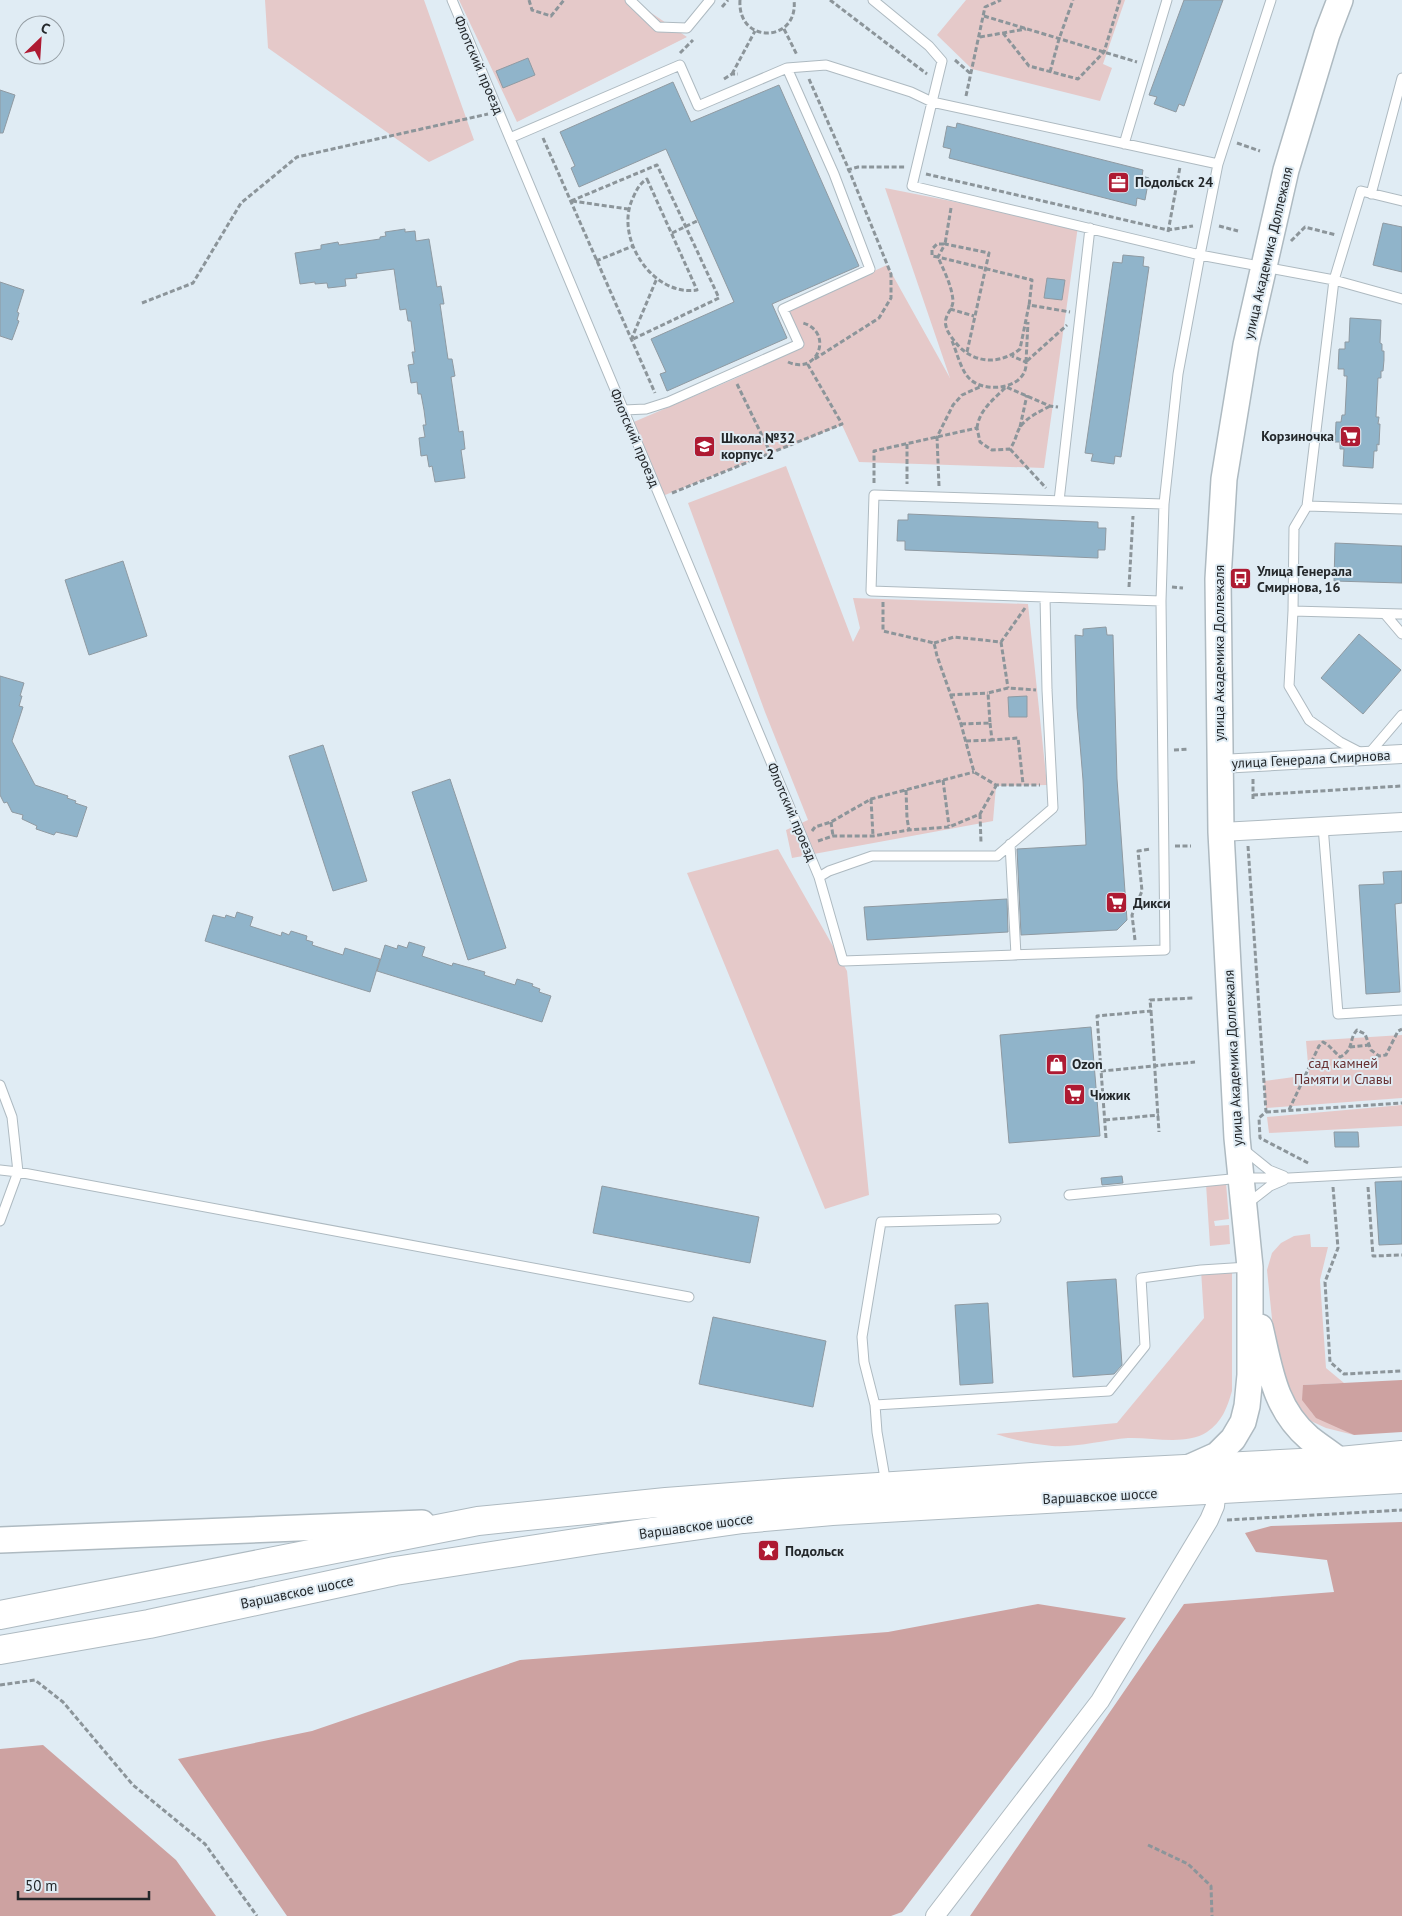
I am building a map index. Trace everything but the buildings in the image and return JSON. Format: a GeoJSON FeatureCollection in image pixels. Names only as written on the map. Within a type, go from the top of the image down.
{"type":"FeatureCollection","features":[{"type":"Feature","properties":{"kind":"main road","name":"улица Академика Доллежаля"},"geometry":{"type":"LineString","coordinates":[[1183,1470],[1217,1455],[1233,1439],[1243,1422],[1248,1406],[1250,1375],[1251,1279],[1238,1146],[1220,764],[1218,578],[1224,479],[1246,345],[1286,170],[1327,34],[1340,0]]}},
{"type":"Feature","properties":{"kind":"main road","name":"улица Академика Доллежаля"},"geometry":{"type":"LineString","coordinates":[[1251,1279],[1277,1396],[1285,1411],[1308,1437],[1340,1460]]}},
{"type":"Feature","properties":{"kind":"main road","name":"Варшавское шоссе"},"geometry":{"type":"LineString","coordinates":[[0,1615],[478,1521],[666,1502],[886,1486],[1183,1470],[1402,1455]]}},
{"type":"Feature","properties":{"kind":"main road","name":"Варшавское шоссе"},"geometry":{"type":"LineString","coordinates":[[0,1650],[150,1624],[395,1571],[595,1540],[743,1520],[832,1511],[1402,1479]]}},
{"type":"Feature","properties":{"kind":"main road"},"geometry":{"type":"LineString","coordinates":[[0,1540],[478,1521]]}},
{"type":"Feature","properties":{"kind":"street","name":"улица Генерала Смирнова"},"geometry":{"type":"LineString","coordinates":[[1220,764],[1402,754]]}},
{"type":"Feature","properties":{"kind":"street"},"geometry":{"type":"LineString","coordinates":[[1222,832],[1402,822]]}},
{"type":"Feature","properties":{"kind":"street"},"geometry":{"type":"LineString","coordinates":[[934,1916],[1100,1700],[1209,1520],[1215,1506],[1217,1489]]}},
{"type":"Feature","properties":{"kind":"lane","name":"Флотский проезд"},"geometry":{"type":"LineString","coordinates":[[452,0],[819,877],[843,961],[1013,955]]}},
{"type":"Feature","properties":{"kind":"lane"},"geometry":{"type":"LineString","coordinates":[[630,0],[658,26],[687,28],[710,0]]}},
{"type":"Feature","properties":{"kind":"lane"},"geometry":{"type":"LineString","coordinates":[[873,0],[929,46],[942,61],[912,186],[1200,255],[1334,280],[1402,299]]}},
{"type":"Feature","properties":{"kind":"lane"},"geometry":{"type":"LineString","coordinates":[[1124,144],[1167,0]]}},
{"type":"Feature","properties":{"kind":"lane"},"geometry":{"type":"LineString","coordinates":[[1010,844],[1013,955],[1165,950],[1161,601],[1164,504],[1178,374],[1218,164],[1271,0]]}},
{"type":"Feature","properties":{"kind":"lane"},"geometry":{"type":"LineString","coordinates":[[510,138],[680,64],[698,106],[787,68],[826,66],[902,89],[932,102],[1218,164]]}},
{"type":"Feature","properties":{"kind":"lane"},"geometry":{"type":"LineString","coordinates":[[624,410],[646,409],[660,405],[799,344],[783,309],[870,269],[834,174],[787,68]]}},
{"type":"Feature","properties":{"kind":"lane"},"geometry":{"type":"LineString","coordinates":[[1371,194],[1402,78]]}},
{"type":"Feature","properties":{"kind":"lane"},"geometry":{"type":"LineString","coordinates":[[1402,201],[1361,191],[1334,280],[1307,506],[1294,528],[1293,611],[1289,686],[1308,720],[1340,742],[1367,756],[1402,714]]}},
{"type":"Feature","properties":{"kind":"lane"},"geometry":{"type":"LineString","coordinates":[[1059,501],[1068,408],[1090,228]]}},
{"type":"Feature","properties":{"kind":"lane"},"geometry":{"type":"LineString","coordinates":[[1161,601],[871,591],[874,495],[1164,504]]}},
{"type":"Feature","properties":{"kind":"lane"},"geometry":{"type":"LineString","coordinates":[[1307,506],[1402,509]]}},
{"type":"Feature","properties":{"kind":"lane"},"geometry":{"type":"LineString","coordinates":[[819,877],[830,871],[872,856],[997,856],[1054,808],[1047,690],[1045,597]]}},
{"type":"Feature","properties":{"kind":"lane"},"geometry":{"type":"LineString","coordinates":[[1293,611],[1402,614]]}},
{"type":"Feature","properties":{"kind":"lane"},"geometry":{"type":"LineString","coordinates":[[1385,614],[1402,634]]}},
{"type":"Feature","properties":{"kind":"lane"},"geometry":{"type":"LineString","coordinates":[[1324,826],[1338,1014],[1402,1010]]}},
{"type":"Feature","properties":{"kind":"lane"},"geometry":{"type":"LineString","coordinates":[[0,1085],[12,1117],[18,1172],[0,1221]]}},
{"type":"Feature","properties":{"kind":"lane"},"geometry":{"type":"LineString","coordinates":[[1238,1146],[1268,1170],[1289,1178]]}},
{"type":"Feature","properties":{"kind":"lane"},"geometry":{"type":"LineString","coordinates":[[0,1170],[690,1297]]}},
{"type":"Feature","properties":{"kind":"lane"},"geometry":{"type":"LineString","coordinates":[[1069,1196],[1241,1178],[1289,1178],[1402,1172]]}},
{"type":"Feature","properties":{"kind":"lane"},"geometry":{"type":"LineString","coordinates":[[1244,1207],[1270,1186],[1289,1178]]}},
{"type":"Feature","properties":{"kind":"lane"},"geometry":{"type":"LineString","coordinates":[[886,1486],[877,1432],[875,1406],[864,1362],[862,1337],[881,1222],[996,1219]]}},
{"type":"Feature","properties":{"kind":"lane"},"geometry":{"type":"LineString","coordinates":[[875,1406],[1109,1391],[1145,1346],[1141,1278],[1202,1270],[1251,1279]]}},
{"type":"Feature","properties":{"kind":"path"},"geometry":{"type":"LineString","coordinates":[[529,0],[532,10],[551,16],[564,0]]}},
{"type":"Feature","properties":{"kind":"path"},"geometry":{"type":"LineString","coordinates":[[740,0],[739,9],[747,26],[755,31],[764,33],[773,33],[784,29],[793,16],[794,0]]}},
{"type":"Feature","properties":{"kind":"path"},"geometry":{"type":"LineString","coordinates":[[830,0],[930,77],[932,102]]}},
{"type":"Feature","properties":{"kind":"path"},"geometry":{"type":"LineString","coordinates":[[963,109],[985,7],[1001,0]]}},
{"type":"Feature","properties":{"kind":"path"},"geometry":{"type":"LineString","coordinates":[[1050,72],[1073,0]]}},
{"type":"Feature","properties":{"kind":"path"},"geometry":{"type":"LineString","coordinates":[[1003,33],[1029,66],[1078,79],[1104,52],[1120,0]]}},
{"type":"Feature","properties":{"kind":"path"},"geometry":{"type":"LineString","coordinates":[[984,16],[1147,66]]}},
{"type":"Feature","properties":{"kind":"path"},"geometry":{"type":"LineString","coordinates":[[784,29],[849,170]]}},
{"type":"Feature","properties":{"kind":"path"},"geometry":{"type":"LineString","coordinates":[[980,37],[1027,29]]}},
{"type":"Feature","properties":{"kind":"path"},"geometry":{"type":"LineString","coordinates":[[732,74],[755,31]]}},
{"type":"Feature","properties":{"kind":"path"},"geometry":{"type":"LineString","coordinates":[[142,303],[194,283],[241,203],[297,157],[488,114],[498,110]]}},
{"type":"Feature","properties":{"kind":"path"},"geometry":{"type":"LineString","coordinates":[[541,134],[660,405]]}},
{"type":"Feature","properties":{"kind":"path"},"geometry":{"type":"LineString","coordinates":[[1226,139],[1260,151]]}},
{"type":"Feature","properties":{"kind":"path"},"geometry":{"type":"LineString","coordinates":[[1166,246],[1181,156]]}},
{"type":"Feature","properties":{"kind":"path"},"geometry":{"type":"LineString","coordinates":[[570,201],[657,164],[720,298],[631,340]]}},
{"type":"Feature","properties":{"kind":"path"},"geometry":{"type":"LineString","coordinates":[[927,165],[925,174],[1168,230],[1206,223],[1238,231]]}},
{"type":"Feature","properties":{"kind":"path"},"geometry":{"type":"LineString","coordinates":[[834,174],[858,167],[902,166],[916,170]]}},
{"type":"Feature","properties":{"kind":"path"},"geometry":{"type":"LineString","coordinates":[[647,179],[697,290],[687,291],[657,278],[643,264],[629,240],[628,209],[641,183],[647,179]]}},
{"type":"Feature","properties":{"kind":"path"},"geometry":{"type":"LineString","coordinates":[[938,257],[945,244],[953,196]]}},
{"type":"Feature","properties":{"kind":"path"},"geometry":{"type":"LineString","coordinates":[[570,201],[628,209]]}},
{"type":"Feature","properties":{"kind":"path"},"geometry":{"type":"LineString","coordinates":[[672,233],[697,221]]}},
{"type":"Feature","properties":{"kind":"path"},"geometry":{"type":"LineString","coordinates":[[1291,241],[1305,227],[1346,238]]}},
{"type":"Feature","properties":{"kind":"path"},"geometry":{"type":"LineString","coordinates":[[966,352],[984,270],[989,253],[937,244],[932,249],[932,256],[984,270],[1032,280],[1029,306],[1027,368],[1024,374],[1006,387],[982,412],[977,428],[980,442],[992,450],[1010,449],[1059,501]]}},
{"type":"Feature","properties":{"kind":"path"},"geometry":{"type":"LineString","coordinates":[[596,261],[633,246]]}},
{"type":"Feature","properties":{"kind":"path"},"geometry":{"type":"LineString","coordinates":[[938,257],[950,285],[953,302],[946,317],[946,327],[964,371],[971,380],[982,386],[1006,387],[1050,406],[1068,408]]}},
{"type":"Feature","properties":{"kind":"path"},"geometry":{"type":"LineString","coordinates":[[631,340],[657,278]]}},
{"type":"Feature","properties":{"kind":"path"},"geometry":{"type":"LineString","coordinates":[[1029,306],[1080,313]]}},
{"type":"Feature","properties":{"kind":"path"},"geometry":{"type":"LineString","coordinates":[[951,337],[966,352],[978,359],[995,360],[1011,356],[1020,349],[1029,306]]}},
{"type":"Feature","properties":{"kind":"path"},"geometry":{"type":"LineString","coordinates":[[950,309],[974,316]]}},
{"type":"Feature","properties":{"kind":"path"},"geometry":{"type":"LineString","coordinates":[[1026,362],[1080,313]]}},
{"type":"Feature","properties":{"kind":"path"},"geometry":{"type":"LineString","coordinates":[[1011,356],[1026,362]]}},
{"type":"Feature","properties":{"kind":"path"},"geometry":{"type":"LineString","coordinates":[[660,498],[842,424],[807,363]]}},
{"type":"Feature","properties":{"kind":"path"},"geometry":{"type":"LineString","coordinates":[[734,379],[771,454]]}},
{"type":"Feature","properties":{"kind":"path"},"geometry":{"type":"LineString","coordinates":[[1015,382],[1018,391]]}},
{"type":"Feature","properties":{"kind":"path"},"geometry":{"type":"LineString","coordinates":[[939,497],[937,437],[954,405],[962,395],[982,386]]}},
{"type":"Feature","properties":{"kind":"path"},"geometry":{"type":"LineString","coordinates":[[1010,449],[1016,441],[1027,395]]}},
{"type":"Feature","properties":{"kind":"path"},"geometry":{"type":"LineString","coordinates":[[1020,427],[1050,406]]}},
{"type":"Feature","properties":{"kind":"path"},"geometry":{"type":"LineString","coordinates":[[874,495],[874,451],[977,428]]}},
{"type":"Feature","properties":{"kind":"path"},"geometry":{"type":"LineString","coordinates":[[907,444],[907,496]]}},
{"type":"Feature","properties":{"kind":"path"},"geometry":{"type":"LineString","coordinates":[[1128,600],[1134,503]]}},
{"type":"Feature","properties":{"kind":"path"},"geometry":{"type":"LineString","coordinates":[[882,592],[884,631],[934,643],[954,637],[1000,642]]}},
{"type":"Feature","properties":{"kind":"path"},"geometry":{"type":"LineString","coordinates":[[1008,688],[1000,642],[1034,596]]}},
{"type":"Feature","properties":{"kind":"path"},"geometry":{"type":"LineString","coordinates":[[934,643],[961,724],[974,772],[996,786],[1023,784],[1052,785]]}},
{"type":"Feature","properties":{"kind":"path"},"geometry":{"type":"LineString","coordinates":[[950,695],[988,693],[1008,688],[1047,690]]}},
{"type":"Feature","properties":{"kind":"path"},"geometry":{"type":"LineString","coordinates":[[988,693],[992,740]]}},
{"type":"Feature","properties":{"kind":"path"},"geometry":{"type":"LineString","coordinates":[[961,724],[990,723]]}},
{"type":"Feature","properties":{"kind":"path"},"geometry":{"type":"LineString","coordinates":[[966,742],[1018,738],[1023,784]]}},
{"type":"Feature","properties":{"kind":"path"},"geometry":{"type":"LineString","coordinates":[[1253,771],[1253,801]]}},
{"type":"Feature","properties":{"kind":"path"},"geometry":{"type":"LineString","coordinates":[[810,835],[815,827],[831,822],[871,799],[974,772]]}},
{"type":"Feature","properties":{"kind":"path"},"geometry":{"type":"LineString","coordinates":[[944,780],[949,827]]}},
{"type":"Feature","properties":{"kind":"path"},"geometry":{"type":"LineString","coordinates":[[982,856],[980,814],[996,786]]}},
{"type":"Feature","properties":{"kind":"path"},"geometry":{"type":"LineString","coordinates":[[1253,795],[1402,786]]}},
{"type":"Feature","properties":{"kind":"path"},"geometry":{"type":"LineString","coordinates":[[906,790],[909,830]]}},
{"type":"Feature","properties":{"kind":"path"},"geometry":{"type":"LineString","coordinates":[[871,799],[873,836]]}},
{"type":"Feature","properties":{"kind":"path"},"geometry":{"type":"LineString","coordinates":[[830,871],[815,841],[833,836],[873,836],[909,830],[949,827],[980,814]]}},
{"type":"Feature","properties":{"kind":"path"},"geometry":{"type":"LineString","coordinates":[[831,822],[833,836]]}},
{"type":"Feature","properties":{"kind":"path"},"geometry":{"type":"LineString","coordinates":[[1247,843],[1266,1112]]}},
{"type":"Feature","properties":{"kind":"path"},"geometry":{"type":"LineString","coordinates":[[1136,951],[1132,915],[1142,891],[1138,851],[1163,847]]}},
{"type":"Feature","properties":{"kind":"path"},"geometry":{"type":"LineString","coordinates":[[1160,1132],[1150,1000],[1194,998]]}},
{"type":"Feature","properties":{"kind":"path"},"geometry":{"type":"LineString","coordinates":[[1106,1138],[1097,1016],[1151,1011]]}},
{"type":"Feature","properties":{"kind":"path"},"geometry":{"type":"LineString","coordinates":[[1289,1110],[1319,1046],[1323,1042],[1328,1044],[1340,1057],[1347,1053],[1353,1034],[1357,1030],[1365,1034],[1372,1050],[1379,1056],[1386,1055],[1398,1031],[1402,1029]]}},
{"type":"Feature","properties":{"kind":"path"},"geometry":{"type":"LineString","coordinates":[[1350,1047],[1369,1045]]}},
{"type":"Feature","properties":{"kind":"path"},"geometry":{"type":"LineString","coordinates":[[1094,1068],[1102,1071],[1195,1062]]}},
{"type":"Feature","properties":{"kind":"path"},"geometry":{"type":"LineString","coordinates":[[1402,1102],[1266,1112],[1259,1118],[1260,1138],[1332,1176],[1338,1248],[1325,1282],[1330,1362],[1344,1374],[1402,1371]]}},
{"type":"Feature","properties":{"kind":"path"},"geometry":{"type":"LineString","coordinates":[[1104,1120],[1158,1116]]}},
{"type":"Feature","properties":{"kind":"path"},"geometry":{"type":"LineString","coordinates":[[1368,1174],[1373,1256],[1402,1255]]}},
{"type":"Feature","properties":{"kind":"path"},"geometry":{"type":"LineString","coordinates":[[1209,1520],[1402,1510]]}},
{"type":"Feature","properties":{"kind":"path"},"geometry":{"type":"LineString","coordinates":[[0,1684],[35,1680],[63,1702],[133,1785],[206,1844],[257,1916]]}},
{"type":"Feature","properties":{"kind":"path"},"geometry":{"type":"LineString","coordinates":[[1148,1845],[1188,1864],[1211,1886],[1212,1916]]}},
{"type":"Feature","properties":{"kind":"green space"},"geometry":{"type":"Polygon","coordinates":[[[265,0],[424,0],[474,140],[429,162],[268,48],[265,0]]]}},
{"type":"Feature","properties":{"kind":"green space"},"geometry":{"type":"Polygon","coordinates":[[[459,0],[632,0],[687,37],[517,122],[459,0]]]}},
{"type":"Feature","properties":{"kind":"green space"},"geometry":{"type":"Polygon","coordinates":[[[966,0],[1125,0],[1103,64],[1112,68],[1100,101],[972,69],[937,35],[966,0]]]}},
{"type":"Feature","properties":{"kind":"green space"},"geometry":{"type":"Polygon","coordinates":[[[885,188],[1078,226],[1044,468],[859,462],[842,425],[660,497],[629,424],[734,379],[804,345],[788,311],[887,265],[950,378],[885,188]]]}},
{"type":"Feature","properties":{"kind":"green space"},"geometry":{"type":"Polygon","coordinates":[[[786,466],[853,642],[860,628],[853,598],[1028,604],[1047,785],[996,786],[993,821],[792,858],[786,830],[808,820],[765,712],[688,503],[786,466]]]}},
{"type":"Feature","properties":{"kind":"green space"},"geometry":{"type":"Polygon","coordinates":[[[778,849],[847,971],[869,1195],[825,1209],[687,873],[778,849]]]}},
{"type":"Feature","properties":{"kind":"green space","name":"сад камней Памяти и Славы"},"geometry":{"type":"Polygon","coordinates":[[[1402,1035],[1402,1098],[1266,1108],[1264,1081],[1309,1075],[1306,1041],[1402,1035]]]}},
{"type":"Feature","properties":{"kind":"green space"},"geometry":{"type":"Polygon","coordinates":[[[1402,1105],[1402,1126],[1269,1133],[1267,1117],[1402,1105]]]}},
{"type":"Feature","properties":{"kind":"green space"},"geometry":{"type":"Polygon","coordinates":[[[1226,1183],[1229,1219],[1214,1221],[1215,1226],[1229,1225],[1230,1244],[1210,1246],[1206,1184],[1226,1183]]]}},
{"type":"Feature","properties":{"kind":"green space"},"geometry":{"type":"Polygon","coordinates":[[[1310,1234],[1311,1247],[1328,1247],[1320,1280],[1326,1368],[1344,1383],[1303,1385],[1312,1413],[1354,1435],[1326,1428],[1300,1416],[1278,1377],[1267,1270],[1272,1253],[1281,1243],[1294,1236],[1310,1234]]]}},
{"type":"Feature","properties":{"kind":"green space"},"geometry":{"type":"Polygon","coordinates":[[[1201,1270],[1232,1273],[1232,1391],[1217,1424],[1207,1432],[1189,1439],[1179,1440],[1128,1438],[1060,1446],[1030,1443],[996,1434],[1117,1423],[1204,1318],[1201,1270]]]}},
{"type":"Feature","properties":{"kind":"shaded area"},"geometry":{"type":"Polygon","coordinates":[[[1402,1380],[1402,1432],[1354,1435],[1316,1418],[1302,1400],[1303,1385],[1402,1380]]]}},
{"type":"Feature","properties":{"kind":"shaded area"},"geometry":{"type":"Polygon","coordinates":[[[1402,1522],[1402,1916],[970,1916],[1184,1604],[1334,1592],[1327,1560],[1256,1552],[1245,1533],[1271,1526],[1402,1522]]]}},
{"type":"Feature","properties":{"kind":"shaded area"},"geometry":{"type":"Polygon","coordinates":[[[1038,1604],[1126,1618],[902,1912],[891,1916],[287,1916],[178,1759],[312,1731],[520,1660],[888,1632],[1038,1604]]]}},
{"type":"Feature","properties":{"kind":"shaded area"},"geometry":{"type":"Polygon","coordinates":[[[43,1745],[176,1860],[216,1916],[0,1916],[0,1749],[43,1745]]]}},
{"type":"Feature","properties":{"kind":"place","name":"Подольск 24"},"geometry":{"type":"Point","coordinates":[1119,182]}},
{"type":"Feature","properties":{"kind":"place","name":"Корзиночка"},"geometry":{"type":"Point","coordinates":[1350,436]}},
{"type":"Feature","properties":{"kind":"place","name":"Школа №32 корпус 2"},"geometry":{"type":"Point","coordinates":[705,446]}},
{"type":"Feature","properties":{"kind":"place","name":"Улица Генерала Смирнова, 16"},"geometry":{"type":"Point","coordinates":[1241,579]}},
{"type":"Feature","properties":{"kind":"place","name":"Дикси"},"geometry":{"type":"Point","coordinates":[1117,903]}},
{"type":"Feature","properties":{"kind":"place","name":"Ozon"},"geometry":{"type":"Point","coordinates":[1056,1064]}},
{"type":"Feature","properties":{"kind":"place","name":"Чижик"},"geometry":{"type":"Point","coordinates":[1074,1095]}},
{"type":"Feature","properties":{"kind":"place","name":"Подольск"},"geometry":{"type":"Point","coordinates":[769,1551]}}]}
